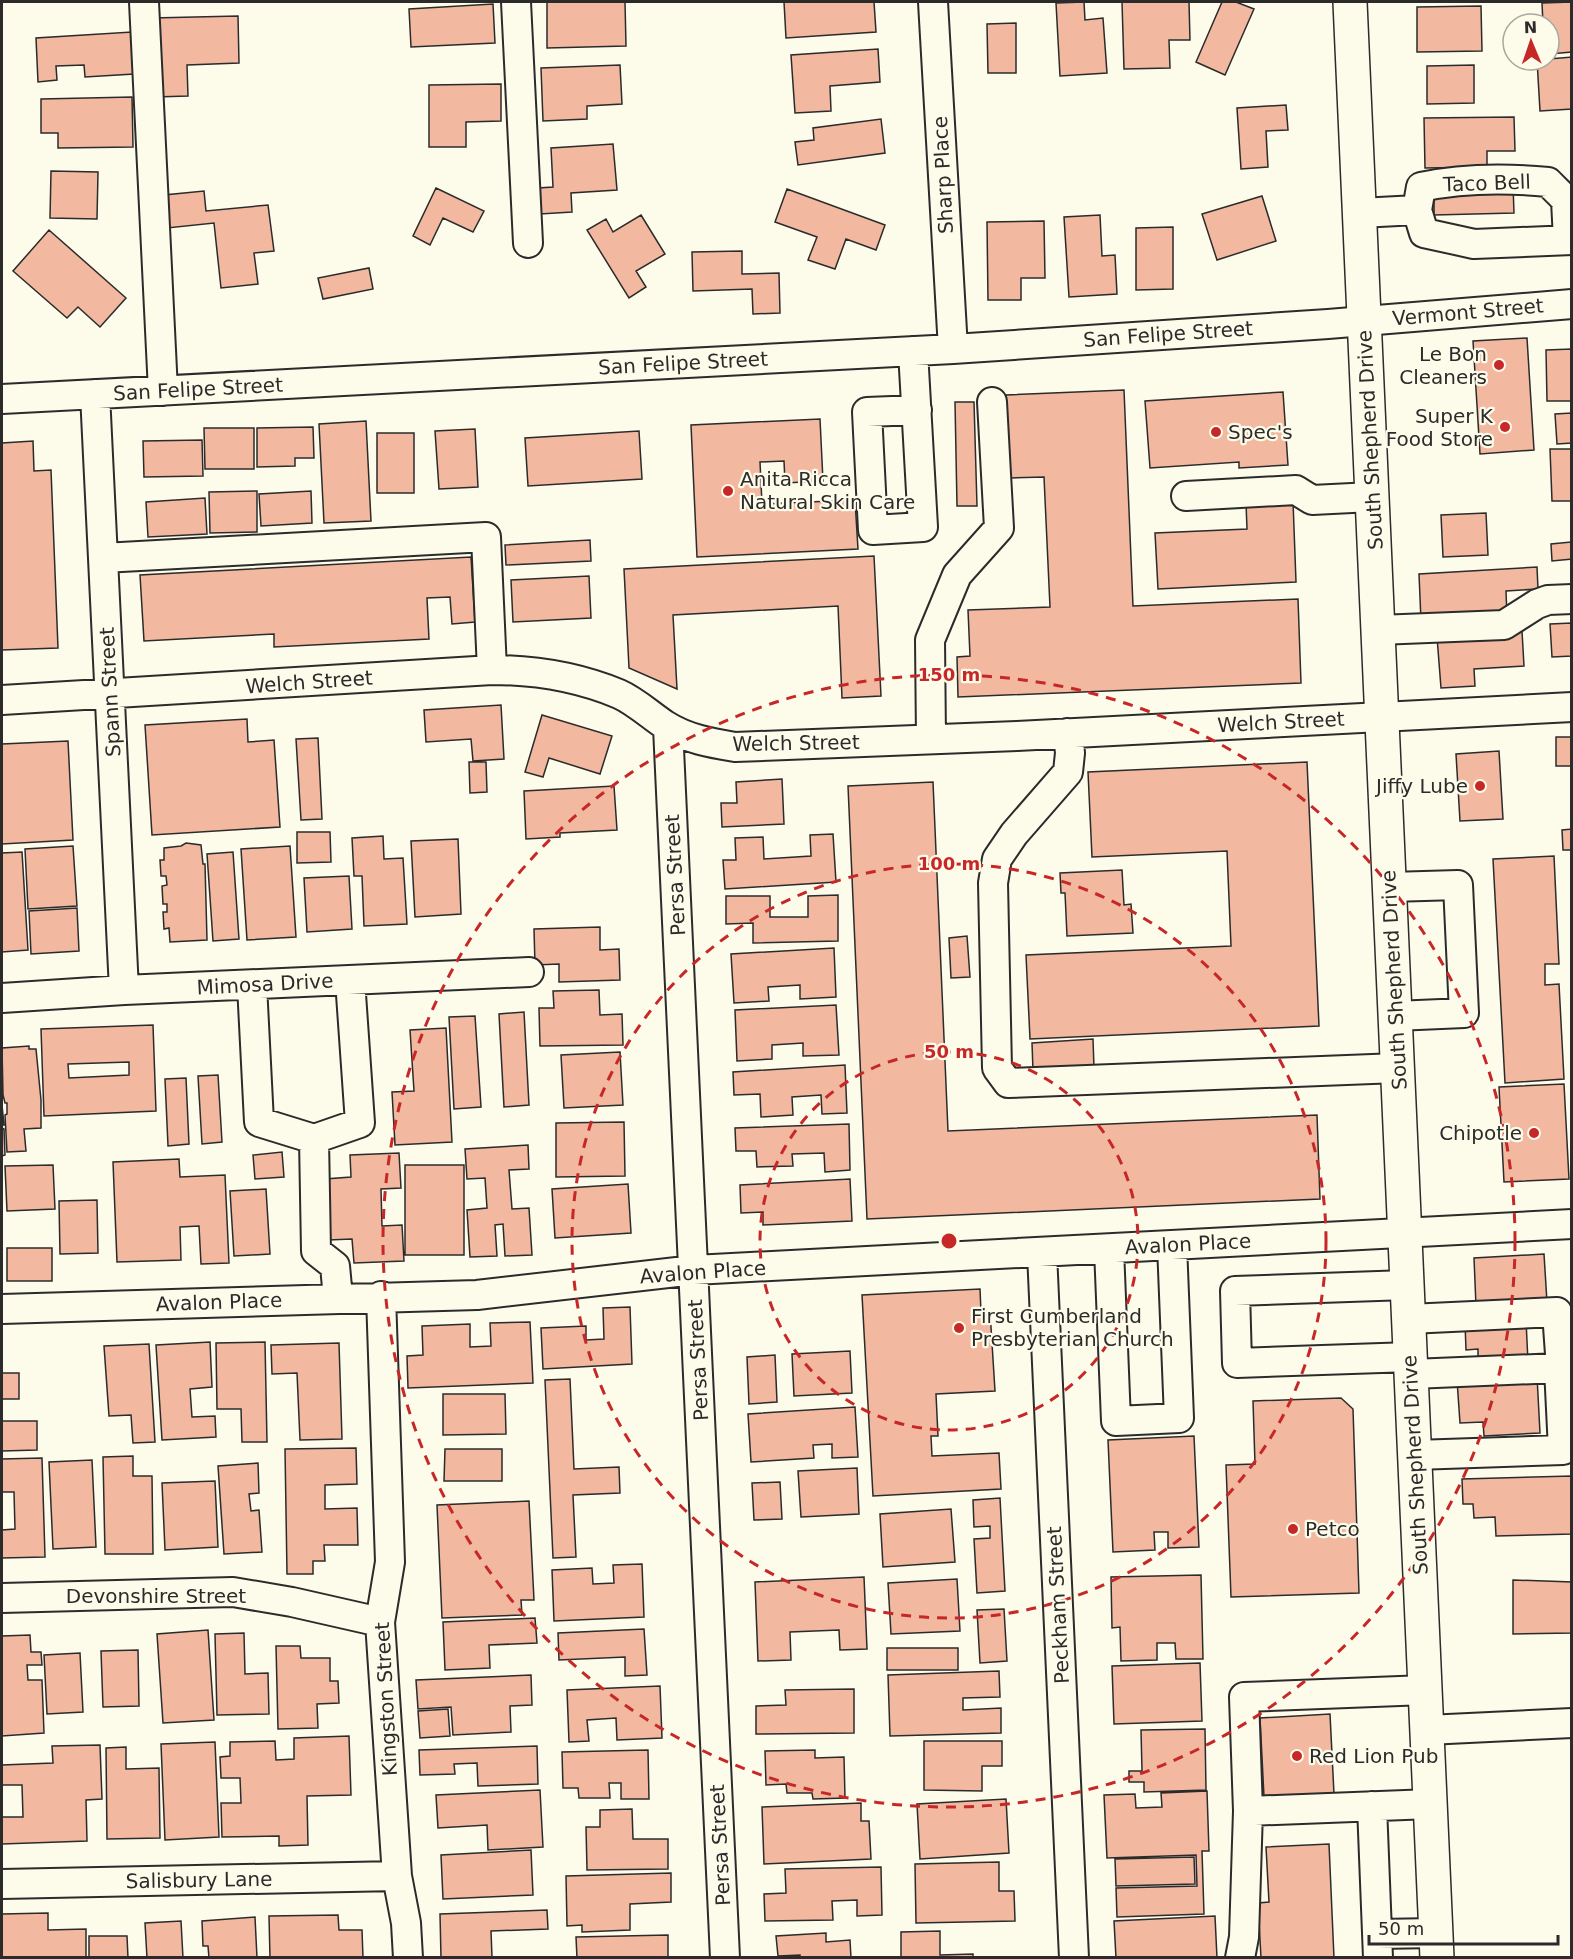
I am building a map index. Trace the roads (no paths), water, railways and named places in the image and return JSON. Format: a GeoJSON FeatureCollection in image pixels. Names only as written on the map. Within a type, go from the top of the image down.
{"type":"FeatureCollection","features":[{"type":"Feature","properties":{"kind":"main road","name":"South Shepherd Drive"},"geometry":{"type":"LineString","coordinates":[[1350,2],[1437,1945]]}},
{"type":"Feature","properties":{"kind":"street"},"geometry":{"type":"LineString","coordinates":[[144,2],[163,391]]}},
{"type":"Feature","properties":{"kind":"street"},"geometry":{"type":"LineString","coordinates":[[516,2],[528,243]]}},
{"type":"Feature","properties":{"kind":"street","name":"Sharp Place"},"geometry":{"type":"LineString","coordinates":[[933,2],[953,349]]}},
{"type":"Feature","properties":{"kind":"street","name":"Taco Bell"},"geometry":{"type":"LineString","coordinates":[[1417,210],[1421,187],[1446,182],[1514,179],[1548,182],[1566,200],[1570,240]]}},
{"type":"Feature","properties":{"kind":"street"},"geometry":{"type":"LineString","coordinates":[[1360,213],[1417,210],[1424,233],[1474,244],[1570,240]]}},
{"type":"Feature","properties":{"kind":"street","name":"Vermont Street"},"geometry":{"type":"LineString","coordinates":[[1365,321],[1572,304]]}},
{"type":"Feature","properties":{"kind":"street","name":"San Felipe Street"},"geometry":{"type":"LineString","coordinates":[[2,399],[953,349],[1365,321]]}},
{"type":"Feature","properties":{"kind":"street"},"geometry":{"type":"LineString","coordinates":[[914,351],[917,410]]}},
{"type":"Feature","properties":{"kind":"street","name":"Spann Street"},"geometry":{"type":"LineString","coordinates":[[95,394],[124,990]]}},
{"type":"Feature","properties":{"kind":"street"},"geometry":{"type":"LineString","coordinates":[[931,739],[930,640],[957,575],[999,528],[992,402]]}},
{"type":"Feature","properties":{"kind":"street"},"geometry":{"type":"LineString","coordinates":[[1186,496],[1296,490],[1312,500],[1372,497]]}},
{"type":"Feature","properties":{"kind":"street"},"geometry":{"type":"LineString","coordinates":[[104,558],[486,537],[492,670]]}},
{"type":"Feature","properties":{"kind":"street"},"geometry":{"type":"LineString","coordinates":[[1378,630],[1504,625],[1537,604],[1548,600],[1572,599]]}},
{"type":"Feature","properties":{"kind":"street","name":"Welch Street"},"geometry":{"type":"LineString","coordinates":[[2,700],[492,670],[526,670],[562,675],[621,695],[668,727],[700,741],[735,747],[1068,733],[1572,707]]}},
{"type":"Feature","properties":{"kind":"street","name":"Persa Street"},"geometry":{"type":"LineString","coordinates":[[668,727],[725,1958]]}},
{"type":"Feature","properties":{"kind":"street"},"geometry":{"type":"LineString","coordinates":[[1068,733],[1070,753],[1068,772],[1014,834],[997,859],[993,883],[996,1068],[1008,1083],[1398,1068]]}},
{"type":"Feature","properties":{"kind":"street"},"geometry":{"type":"LineString","coordinates":[[1390,887],[1458,885],[1464,1013],[1395,1016]]}},
{"type":"Feature","properties":{"kind":"street","name":"Mimosa Drive"},"geometry":{"type":"LineString","coordinates":[[2,998],[124,990],[529,972]]}},
{"type":"Feature","properties":{"kind":"street"},"geometry":{"type":"LineString","coordinates":[[252,985],[259,1122],[314,1139],[360,1123],[350,980]]}},
{"type":"Feature","properties":{"kind":"street"},"geometry":{"type":"LineString","coordinates":[[314,1139],[316,1251],[335,1266],[338,1298]]}},
{"type":"Feature","properties":{"kind":"street","name":"Avalon Place"},"geometry":{"type":"LineString","coordinates":[[2,1308],[477,1294],[694,1270],[1572,1224]]}},
{"type":"Feature","properties":{"kind":"street"},"geometry":{"type":"LineString","coordinates":[[1109,1249],[1116,1421],[1179,1418],[1172,1245]]}},
{"type":"Feature","properties":{"kind":"street","name":"Peckham Street"},"geometry":{"type":"LineString","coordinates":[[1042,1253],[1074,1958]]}},
{"type":"Feature","properties":{"kind":"street"},"geometry":{"type":"LineString","coordinates":[[1407,1285],[1235,1291],[1238,1363],[1558,1368],[1563,1450],[1415,1455]]}},
{"type":"Feature","properties":{"kind":"street","name":"Kingston Street"},"geometry":{"type":"LineString","coordinates":[[381,1296],[390,1562],[380,1622],[397,1876],[406,1923],[408,1958]]}},
{"type":"Feature","properties":{"kind":"street"},"geometry":{"type":"LineString","coordinates":[[1409,1319],[1557,1312],[1560,1354]]}},
{"type":"Feature","properties":{"kind":"street","name":"Devonshire Street"},"geometry":{"type":"LineString","coordinates":[[2,1598],[233,1592],[292,1602],[380,1622]]}},
{"type":"Feature","properties":{"kind":"street"},"geometry":{"type":"LineString","coordinates":[[1240,1958],[1244,1937],[1248,1811],[1244,1697],[1426,1690]]}},
{"type":"Feature","properties":{"kind":"street"},"geometry":{"type":"LineString","coordinates":[[1427,1730],[1572,1724]]}},
{"type":"Feature","properties":{"kind":"street"},"geometry":{"type":"LineString","coordinates":[[1248,1811],[1431,1804]]}},
{"type":"Feature","properties":{"kind":"street"},"geometry":{"type":"LineString","coordinates":[[1372,1806],[1378,1946],[1437,1945]]}},
{"type":"Feature","properties":{"kind":"street","name":"Salisbury Lane"},"geometry":{"type":"LineString","coordinates":[[2,1884],[397,1876]]}},
{"type":"Feature","properties":{"kind":"place","name":"Le Bon Cleaners"},"geometry":{"type":"Point","coordinates":[1499,365]}},
{"type":"Feature","properties":{"kind":"place","name":"Super K Food Store"},"geometry":{"type":"Point","coordinates":[1505,427]}},
{"type":"Feature","properties":{"kind":"place","name":"Spec's"},"geometry":{"type":"Point","coordinates":[1216,432]}},
{"type":"Feature","properties":{"kind":"place","name":"Anita Ricca Natural Skin Care"},"geometry":{"type":"Point","coordinates":[728,491]}},
{"type":"Feature","properties":{"kind":"place","name":"Jiffy Lube"},"geometry":{"type":"Point","coordinates":[1480,786]}},
{"type":"Feature","properties":{"kind":"place","name":"Chipotle"},"geometry":{"type":"Point","coordinates":[1534,1133]}},
{"type":"Feature","properties":{"kind":"place","name":"First Cumberland Presbyterian Church"},"geometry":{"type":"Point","coordinates":[959,1328]}},
{"type":"Feature","properties":{"kind":"place","name":"Petco"},"geometry":{"type":"Point","coordinates":[1293,1529]}},
{"type":"Feature","properties":{"kind":"place","name":"Red Lion Pub"},"geometry":{"type":"Point","coordinates":[1297,1756]}}]}
